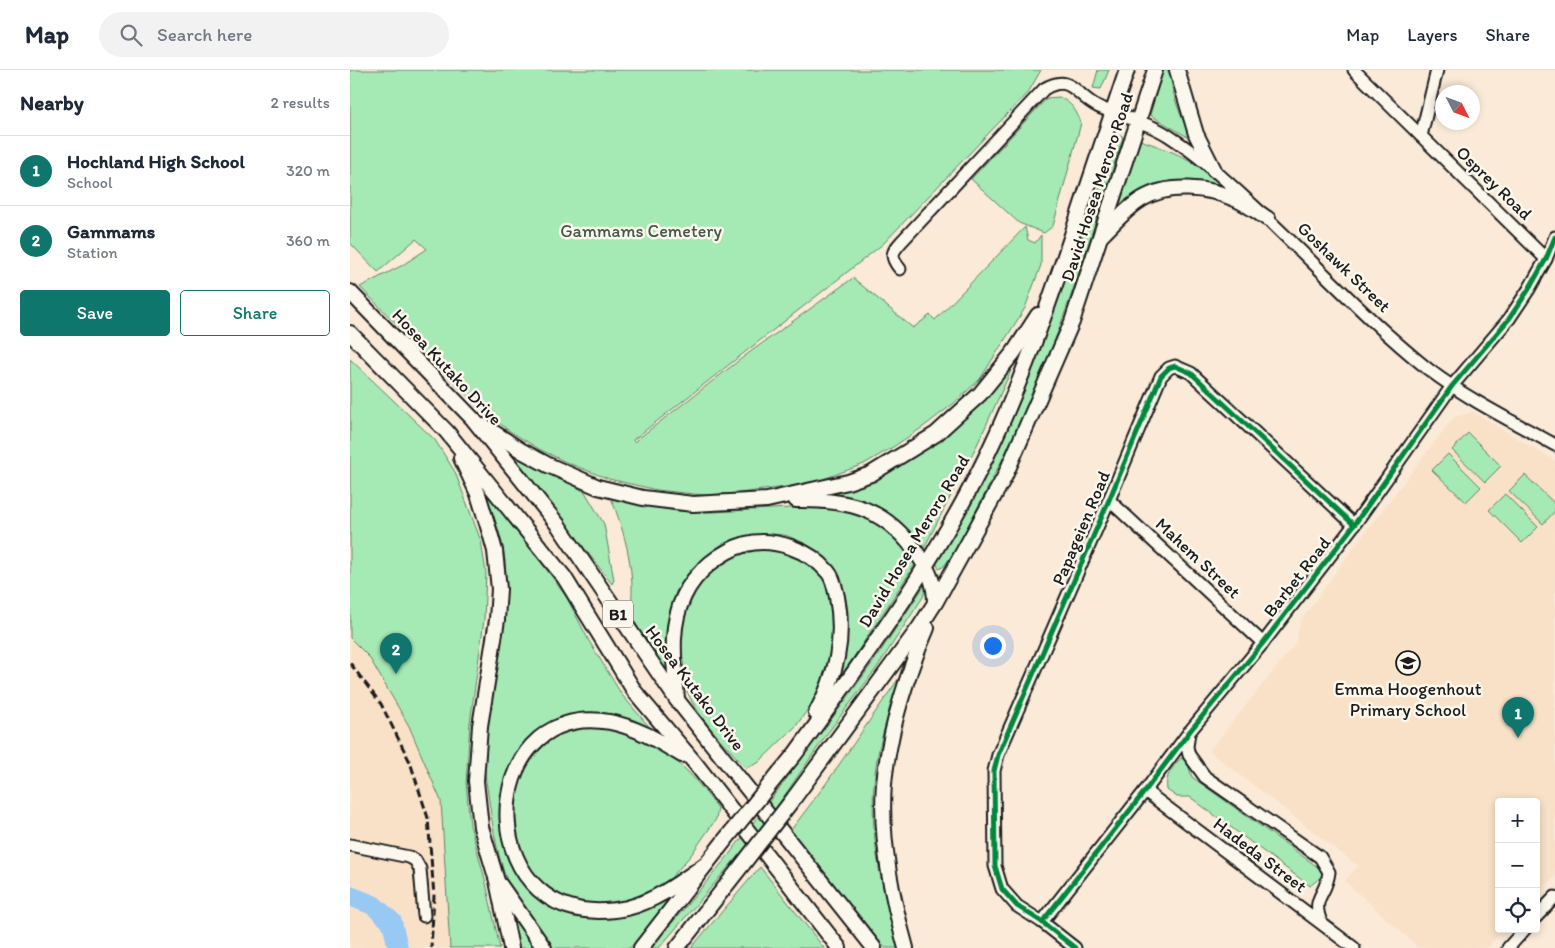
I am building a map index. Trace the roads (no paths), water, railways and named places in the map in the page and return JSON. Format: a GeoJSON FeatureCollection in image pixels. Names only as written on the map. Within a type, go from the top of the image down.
{"type":"FeatureCollection","features":[{"type":"Feature","properties":{"kind":"main road","name":"David Hosea Meroro Road"},"geometry":{"type":"LineString","coordinates":[[641,948],[795,754],[896,613],[956,515],[986,457],[1019,382],[1051,297],[1126,70]]}},
{"type":"Feature","properties":{"kind":"main road","name":"David Hosea Meroro Road"},"geometry":{"type":"LineString","coordinates":[[677,948],[794,798],[919,628],[935,603],[1004,478],[1021,443],[1072,322],[1155,70]]}},
{"type":"Feature","properties":{"kind":"main road"},"geometry":{"type":"LineString","coordinates":[[1177,70],[1196,134],[1214,170]]}},
{"type":"Feature","properties":{"kind":"main road"},"geometry":{"type":"LineString","coordinates":[[1100,237],[1142,199],[1158,191],[1185,188],[1212,192],[1236,199],[1268,219]]}},
{"type":"Feature","properties":{"kind":"main road","name":"Hosea Kutako Drive"},"geometry":{"type":"LineString","coordinates":[[350,292],[473,419],[558,525],[677,700],[874,948]]}},
{"type":"Feature","properties":{"kind":"main road"},"geometry":{"type":"LineString","coordinates":[[767,500],[848,482],[871,474],[936,434],[980,394],[1014,352],[1051,297]]}},
{"type":"Feature","properties":{"kind":"main road","name":"B1"},"geometry":{"type":"LineString","coordinates":[[350,333],[447,432],[564,577],[635,692],[695,763],[839,948]]}},
{"type":"Feature","properties":{"kind":"main road"},"geometry":{"type":"LineString","coordinates":[[473,419],[539,460],[598,486],[643,498],[676,503],[826,499],[873,512],[891,524],[907,539],[925,565],[934,585],[935,603],[901,694],[886,768],[884,798],[888,866],[895,908],[906,948]]}},
{"type":"Feature","properties":{"kind":"main road"},"geometry":{"type":"LineString","coordinates":[[447,432],[478,494],[490,533],[498,580],[497,620],[480,726],[476,781],[481,828],[497,881],[510,948]]}},
{"type":"Feature","properties":{"kind":"main road"},"geometry":{"type":"LineString","coordinates":[[677,700],[673,646],[675,626],[684,595],[697,575],[712,561],[746,544],[764,542],[780,544],[807,554],[829,573],[835,586],[840,619],[839,647],[828,690],[795,754]]}},
{"type":"Feature","properties":{"kind":"main road"},"geometry":{"type":"LineString","coordinates":[[695,763],[646,734],[631,728],[610,722],[569,723],[554,729],[538,740],[519,764],[512,779],[508,798],[507,820],[510,840],[517,862],[532,883],[544,894],[558,903],[568,906],[589,910],[628,908],[652,899],[670,889],[706,864]]}},
{"type":"Feature","properties":{"kind":"main road"},"geometry":{"type":"LineString","coordinates":[[497,881],[544,948]]}},
{"type":"Feature","properties":{"kind":"street","name":"Osprey Road"},"geometry":{"type":"LineString","coordinates":[[1354,70],[1546,259]]}},
{"type":"Feature","properties":{"kind":"street"},"geometry":{"type":"LineString","coordinates":[[1421,136],[1437,70]]}},
{"type":"Feature","properties":{"kind":"street","name":"Goshawk Street"},"geometry":{"type":"LineString","coordinates":[[900,269],[893,259],[895,249],[1044,89],[1055,82],[1066,83],[1091,103],[1167,135],[1214,170],[1427,368],[1452,386],[1555,445]]}},
{"type":"Feature","properties":{"kind":"street","name":"Barbet Road"},"geometry":{"type":"LineString","coordinates":[[1042,922],[1190,731],[1263,643],[1354,525],[1452,386],[1509,319],[1546,259],[1555,236]]}},
{"type":"Feature","properties":{"kind":"street","name":"Papageien Road"},"geometry":{"type":"LineString","coordinates":[[1075,948],[1042,922],[1017,906],[1002,889],[995,866],[994,770],[998,755],[1161,376],[1169,368],[1175,366],[1191,373],[1354,525]]}},
{"type":"Feature","properties":{"kind":"street","name":"Mahem Street"},"geometry":{"type":"LineString","coordinates":[[1109,500],[1263,643]]}},
{"type":"Feature","properties":{"kind":"street"},"geometry":{"type":"LineString","coordinates":[[1190,731],[1187,747],[1189,756],[1206,777],[1320,857],[1329,872],[1324,891],[1317,900],[1316,910],[1321,922]]}},
{"type":"Feature","properties":{"kind":"street","name":"Hadeda Street"},"geometry":{"type":"LineString","coordinates":[[1145,791],[1354,948]]}},
{"type":"Feature","properties":{"kind":"street"},"geometry":{"type":"LineString","coordinates":[[350,845],[409,857],[415,860],[420,869],[424,916]]}},
{"type":"Feature","properties":{"kind":"street"},"geometry":{"type":"LineString","coordinates":[[1540,913],[1555,897]]}},
{"type":"Feature","properties":{"kind":"street"},"geometry":{"type":"LineString","coordinates":[[1508,948],[1521,933]]}},
{"type":"Feature","properties":{"kind":"waterway"},"geometry":{"type":"LineString","coordinates":[[350,896],[373,905],[392,922],[398,948]]}},
{"type":"Feature","properties":{"kind":"railway"},"geometry":{"type":"LineString","coordinates":[[350,663],[381,704],[410,762],[428,818],[434,896],[431,948]]}},
{"type":"Feature","properties":{"kind":"place","name":"Emma Hoogenhout Primary School"},"geometry":{"type":"Point","coordinates":[1408,663]}},
{"type":"Feature","properties":{"kind":"place","name":"Gammams"},"geometry":{"type":"Point","coordinates":[396,674]}},
{"type":"Feature","properties":{"kind":"place","name":"Hochland High School"},"geometry":{"type":"Point","coordinates":[1518,738]}},
{"type":"Feature","properties":{"kind":"park label","name":"Gammams Cemetery"},"geometry":{"type":"Point","coordinates":[641,231]}}]}
